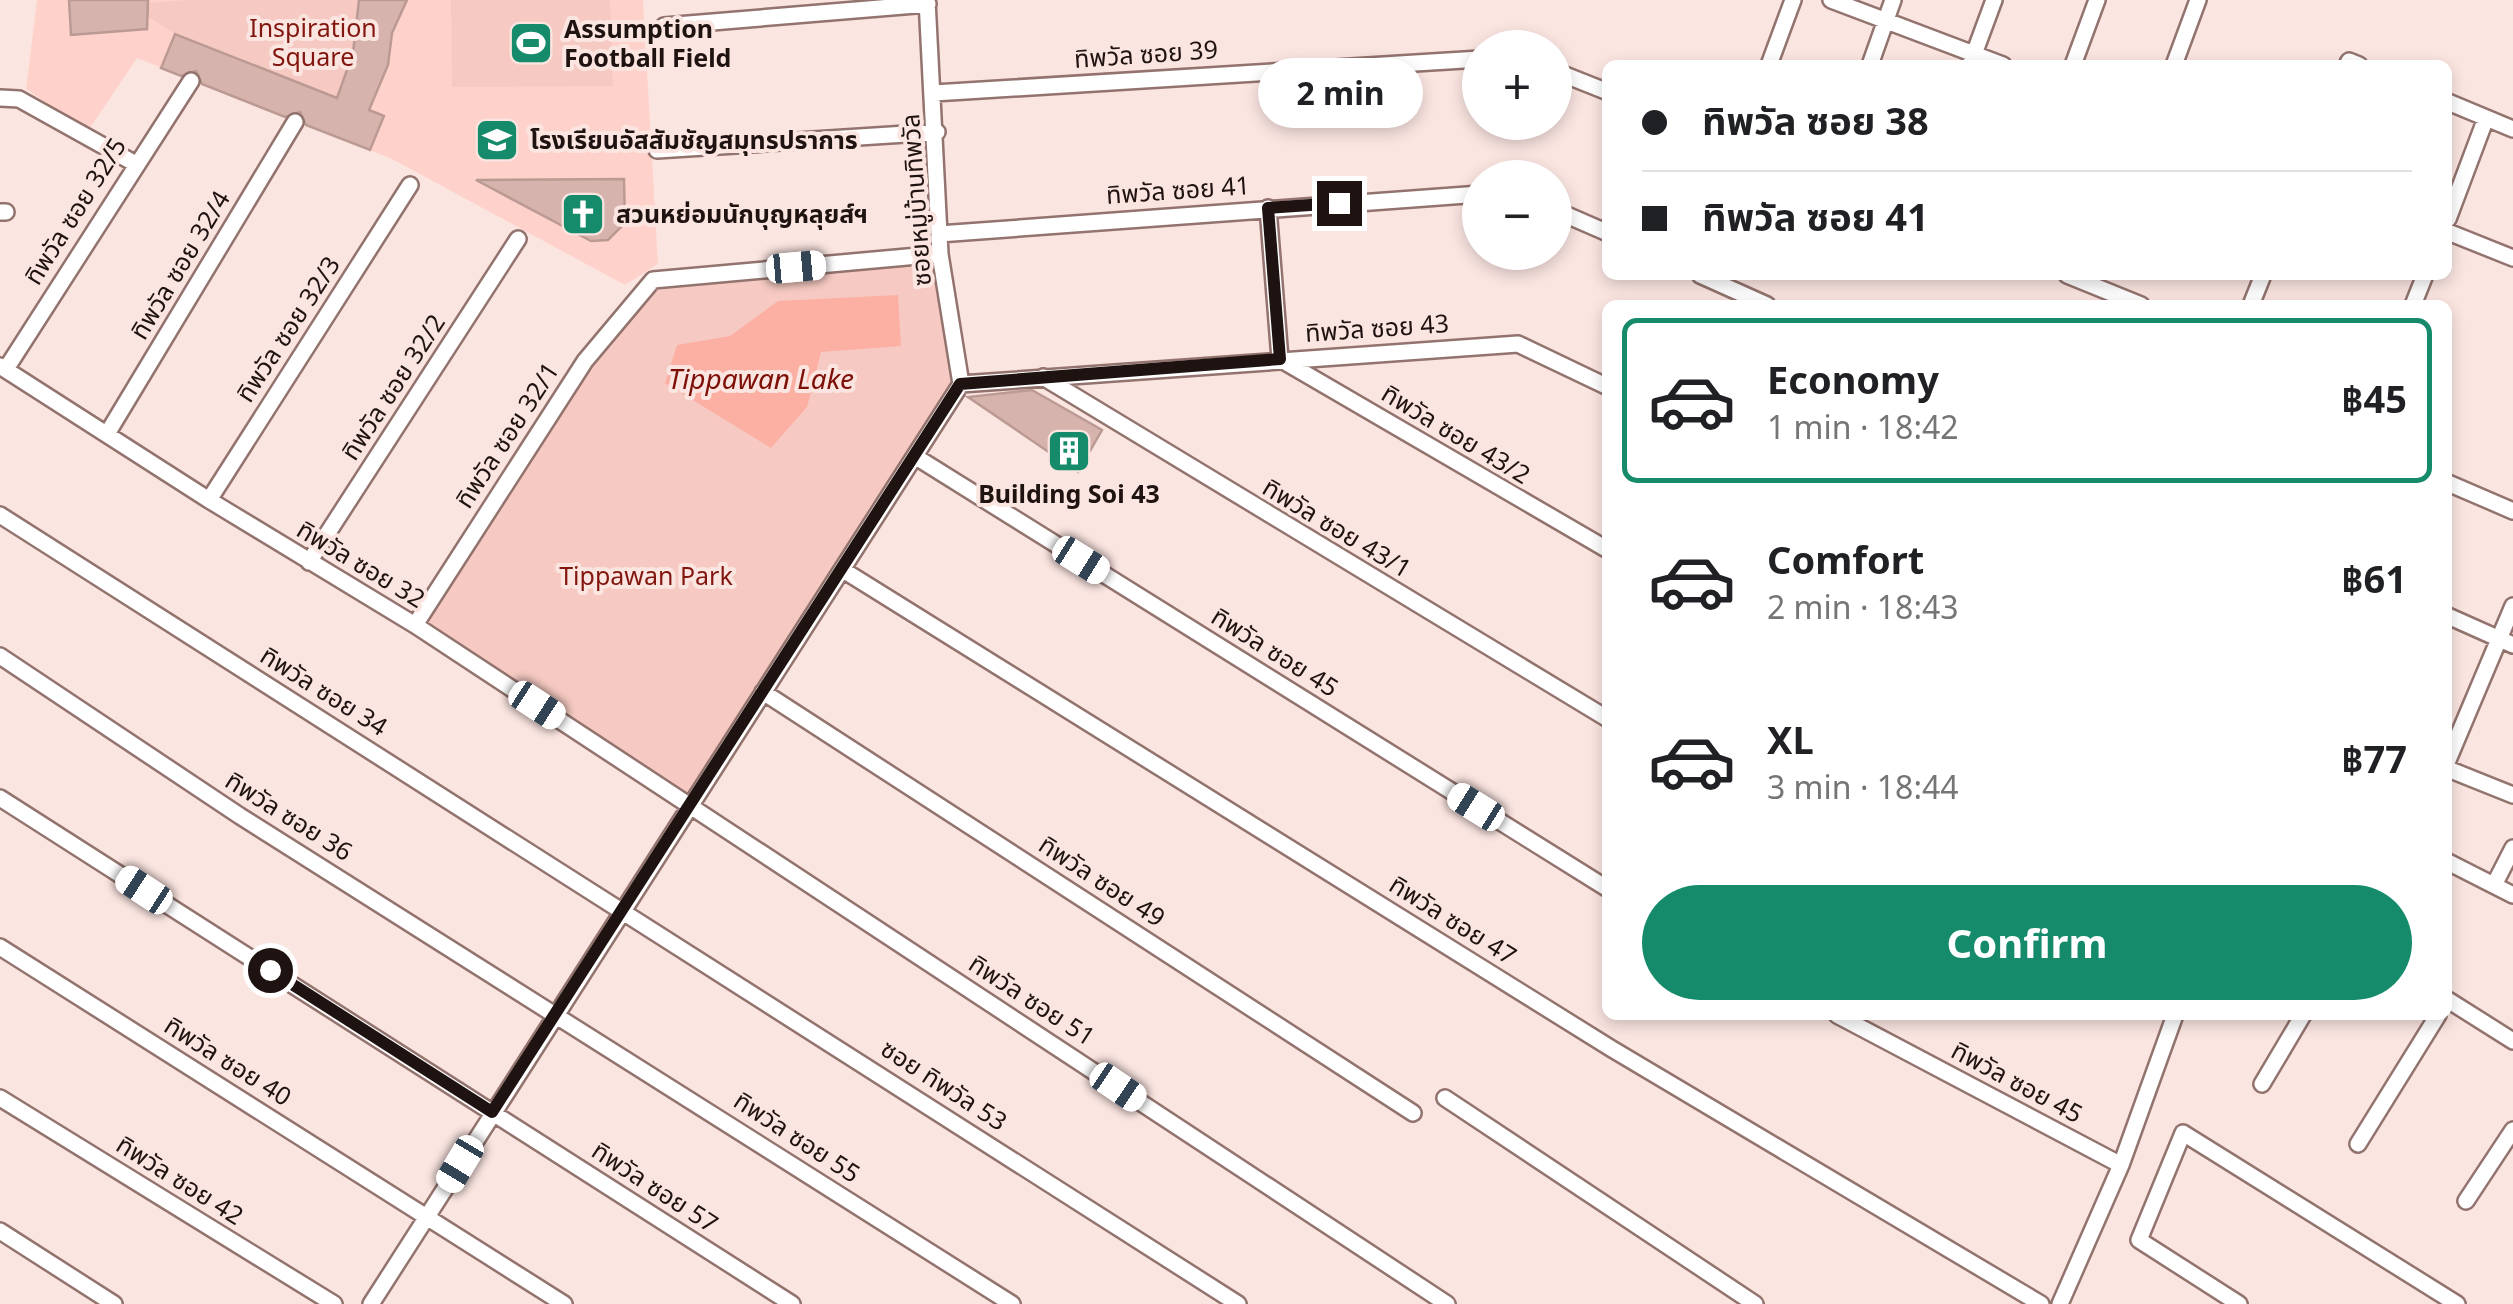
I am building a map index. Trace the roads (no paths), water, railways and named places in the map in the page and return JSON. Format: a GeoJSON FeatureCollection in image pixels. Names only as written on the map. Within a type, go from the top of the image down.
{"type":"FeatureCollection","features":[{"type":"Feature","properties":{"kind":"street"},"geometry":{"type":"LineString","coordinates":[[1771,60],[1793,0]]}},
{"type":"Feature","properties":{"kind":"street"},"geometry":{"type":"LineString","coordinates":[[1831,0],[1972,59],[1994,0]]}},
{"type":"Feature","properties":{"kind":"street"},"geometry":{"type":"LineString","coordinates":[[1872,60],[1894,0]]}},
{"type":"Feature","properties":{"kind":"street"},"geometry":{"type":"LineString","coordinates":[[2075,60],[2097,0]]}},
{"type":"Feature","properties":{"kind":"street"},"geometry":{"type":"LineString","coordinates":[[2176,60],[2198,0]]}},
{"type":"Feature","properties":{"kind":"street"},"geometry":{"type":"LineString","coordinates":[[664,26],[928,2]]}},
{"type":"Feature","properties":{"kind":"street","name":"ซอยหมู่บ้านทิพวัล"},"geometry":{"type":"LineString","coordinates":[[928,2],[940,254],[960,384]]}},
{"type":"Feature","properties":{"kind":"street","name":"ทิพวัล ซอย 39"},"geometry":{"type":"LineString","coordinates":[[934,93],[1462,60]]}},
{"type":"Feature","properties":{"kind":"street"},"geometry":{"type":"LineString","coordinates":[[1572,78],[1602,90]]}},
{"type":"Feature","properties":{"kind":"street","name":"ทิพวัล ซอย 32/5"},"geometry":{"type":"LineString","coordinates":[[3,367],[190,81]]}},
{"type":"Feature","properties":{"kind":"street"},"geometry":{"type":"LineString","coordinates":[[0,98],[19,99],[134,162]]}},
{"type":"Feature","properties":{"kind":"street"},"geometry":{"type":"LineString","coordinates":[[2452,104],[2513,129]]}},
{"type":"Feature","properties":{"kind":"street"},"geometry":{"type":"LineString","coordinates":[[2452,208],[2486,118]]}},
{"type":"Feature","properties":{"kind":"street","name":"ทิพวัล ซอย 32/4"},"geometry":{"type":"LineString","coordinates":[[107,434],[296,122]]}},
{"type":"Feature","properties":{"kind":"street"},"geometry":{"type":"LineString","coordinates":[[657,150],[937,132]]}},
{"type":"Feature","properties":{"kind":"street","name":"ทิพวัล ซอย 32/3"},"geometry":{"type":"LineString","coordinates":[[208,500],[410,185]]}},
{"type":"Feature","properties":{"kind":"street","name":"ทิพวัล ซอย 41"},"geometry":{"type":"LineString","coordinates":[[939,234],[1462,195]]}},
{"type":"Feature","properties":{"kind":"street"},"geometry":{"type":"LineString","coordinates":[[1268,208],[1280,359]]}},
{"type":"Feature","properties":{"kind":"street"},"geometry":{"type":"LineString","coordinates":[[1572,217],[1602,230]]}},
{"type":"Feature","properties":{"kind":"street"},"geometry":{"type":"LineString","coordinates":[[2452,234],[2513,258]]}},
{"type":"Feature","properties":{"kind":"street","name":"ทิพวัล ซอย 32/2"},"geometry":{"type":"LineString","coordinates":[[308,562],[518,239]]}},
{"type":"Feature","properties":{"kind":"street","name":"ทิพวัล ซอย 32/1"},"geometry":{"type":"LineString","coordinates":[[415,625],[585,361],[653,280],[940,254]]}},
{"type":"Feature","properties":{"kind":"street"},"geometry":{"type":"LineString","coordinates":[[1711,280],[1756,300]]}},
{"type":"Feature","properties":{"kind":"street"},"geometry":{"type":"LineString","coordinates":[[2079,280],[2128,300]]}},
{"type":"Feature","properties":{"kind":"street","name":"ทิพวัล ซอย 43"},"geometry":{"type":"LineString","coordinates":[[960,384],[1518,344],[1602,384]]}},
{"type":"Feature","properties":{"kind":"street","name":"ทิพวัล ซอย 43/2"},"geometry":{"type":"LineString","coordinates":[[1280,359],[1602,547]]}},
{"type":"Feature","properties":{"kind":"street","name":"ทิพวัล ซอย 32"},"geometry":{"type":"LineString","coordinates":[[3,367],[208,500],[415,625],[689,805]]}},
{"type":"Feature","properties":{"kind":"street","name":"ทิพวัล ซอย 43/1"},"geometry":{"type":"LineString","coordinates":[[1042,377],[1602,715]]}},
{"type":"Feature","properties":{"kind":"street"},"geometry":{"type":"LineString","coordinates":[[371,1304],[960,384]]}},
{"type":"Feature","properties":{"kind":"street","name":"ทิพวัล ซอย 45"},"geometry":{"type":"LineString","coordinates":[[916,456],[1602,885]]}},
{"type":"Feature","properties":{"kind":"street"},"geometry":{"type":"LineString","coordinates":[[2452,485],[2513,511]]}},
{"type":"Feature","properties":{"kind":"street","name":"ทิพวัล ซอย 34"},"geometry":{"type":"LineString","coordinates":[[0,515],[622,908]]}},
{"type":"Feature","properties":{"kind":"street","name":"ทิพวัล ซอย 47"},"geometry":{"type":"LineString","coordinates":[[843,570],[1596,1038],[2041,1304]]}},
{"type":"Feature","properties":{"kind":"street"},"geometry":{"type":"LineString","coordinates":[[2452,750],[2513,606]]}},
{"type":"Feature","properties":{"kind":"street"},"geometry":{"type":"LineString","coordinates":[[2452,618],[2513,644]]}},
{"type":"Feature","properties":{"kind":"street","name":"ทิพวัล ซอย 36"},"geometry":{"type":"LineString","coordinates":[[0,656],[240,816],[556,1012]]}},
{"type":"Feature","properties":{"kind":"street","name":"ทิพวัล ซอย 49"},"geometry":{"type":"LineString","coordinates":[[763,692],[1414,1113]]}},
{"type":"Feature","properties":{"kind":"street"},"geometry":{"type":"LineString","coordinates":[[2452,771],[2513,795]]}},
{"type":"Feature","properties":{"kind":"street","name":"ทิพวัล ซอย 57"},"geometry":{"type":"LineString","coordinates":[[0,798],[792,1304]]}},
{"type":"Feature","properties":{"kind":"street","name":"ทิพวัล ซอย 51"},"geometry":{"type":"LineString","coordinates":[[689,805],[1447,1304]]}},
{"type":"Feature","properties":{"kind":"street"},"geometry":{"type":"LineString","coordinates":[[2494,885],[2513,848]]}},
{"type":"Feature","properties":{"kind":"street"},"geometry":{"type":"LineString","coordinates":[[2452,864],[2513,895]]}},
{"type":"Feature","properties":{"kind":"street","name":"ซอย ทิพวัล 53"},"geometry":{"type":"LineString","coordinates":[[622,908],[1238,1304]]}},
{"type":"Feature","properties":{"kind":"street","name":"ทิพวัล ซอย 40"},"geometry":{"type":"LineString","coordinates":[[0,947],[564,1304]]}},
{"type":"Feature","properties":{"kind":"street"},"geometry":{"type":"LineString","coordinates":[[2452,1003],[2513,1041]]}},
{"type":"Feature","properties":{"kind":"street","name":"ทิพวัล ซอย 55"},"geometry":{"type":"LineString","coordinates":[[556,1012],[1012,1304]]}},
{"type":"Feature","properties":{"kind":"street","name":"ทิพวัล ซอย 45"},"geometry":{"type":"LineString","coordinates":[[1846,1020],[2121,1165]]}},
{"type":"Feature","properties":{"kind":"street"},"geometry":{"type":"LineString","coordinates":[[2060,1304],[2121,1165],[2172,1020]]}},
{"type":"Feature","properties":{"kind":"street"},"geometry":{"type":"LineString","coordinates":[[2262,1084],[2300,1020]]}},
{"type":"Feature","properties":{"kind":"street"},"geometry":{"type":"LineString","coordinates":[[2358,1144],[2435,1020]]}},
{"type":"Feature","properties":{"kind":"street","name":"ทิพวัล ซอย 42"},"geometry":{"type":"LineString","coordinates":[[0,1098],[334,1304]]}},
{"type":"Feature","properties":{"kind":"street"},"geometry":{"type":"LineString","coordinates":[[1445,1098],[1755,1304]]}},
{"type":"Feature","properties":{"kind":"street"},"geometry":{"type":"LineString","coordinates":[[2466,1201],[2513,1130]]}},
{"type":"Feature","properties":{"kind":"street"},"geometry":{"type":"LineString","coordinates":[[2239,1304],[2139,1240],[2184,1133],[2457,1304]]}},
{"type":"Feature","properties":{"kind":"street"},"geometry":{"type":"LineString","coordinates":[[0,1231],[114,1304]]}},
{"type":"Feature","properties":{"kind":"water","name":"Tippawan Lake"},"geometry":{"type":"Polygon","coordinates":[[[898,295],[901,346],[821,352],[807,407],[771,448],[665,383],[677,345],[730,336],[778,301],[898,295]]]}},
{"type":"Feature","properties":{"kind":"place","name":"Assumption Football Field"},"geometry":{"type":"Point","coordinates":[531,43]}},
{"type":"Feature","properties":{"kind":"place","name":"โรงเรียนอัสสัมชัญสมุทรปราการ"},"geometry":{"type":"Point","coordinates":[497,140]}},
{"type":"Feature","properties":{"kind":"place","name":"สวนหย่อมนักบุญหลุยส์ฯ"},"geometry":{"type":"Point","coordinates":[583,214]}},
{"type":"Feature","properties":{"kind":"place","name":"Building Soi 43"},"geometry":{"type":"Point","coordinates":[1069,451]}},
{"type":"Feature","properties":{"kind":"park label","name":"Inspiration Square"},"geometry":{"type":"Point","coordinates":[313,42]}},
{"type":"Feature","properties":{"kind":"park label","name":"Tippawan Park"},"geometry":{"type":"Point","coordinates":[646,576]}}]}
